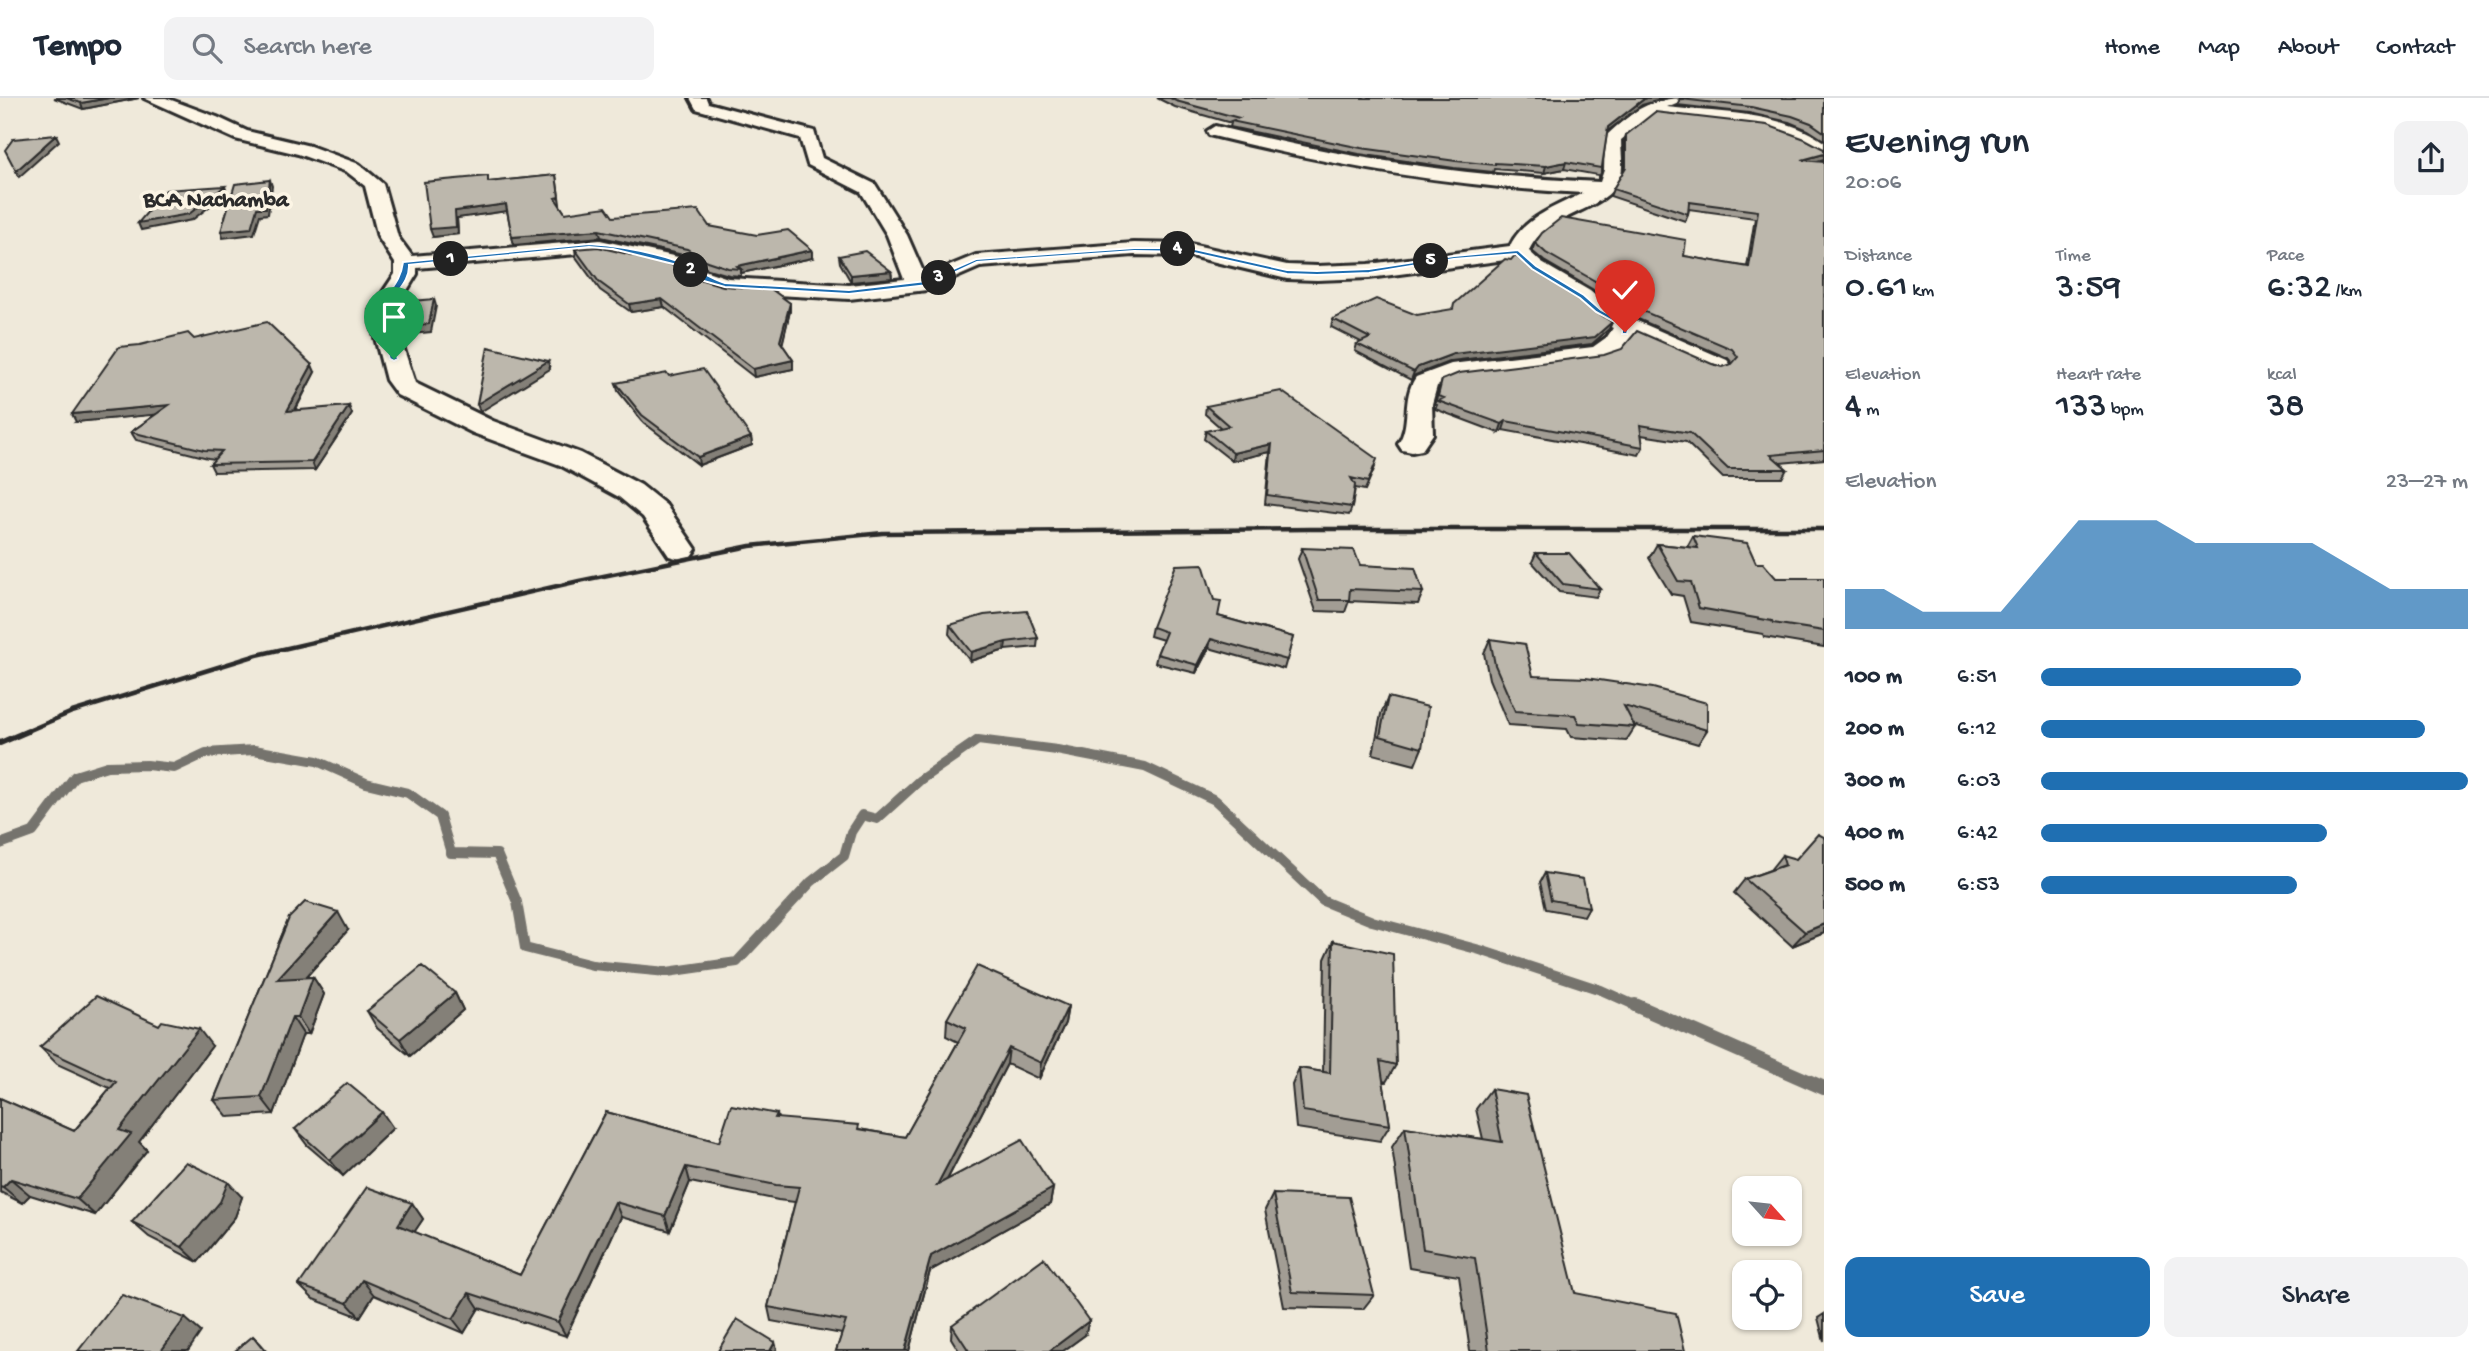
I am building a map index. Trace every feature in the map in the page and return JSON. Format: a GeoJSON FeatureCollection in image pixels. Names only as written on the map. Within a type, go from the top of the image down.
{"type":"FeatureCollection","features":[{"type":"Feature","properties":{"kind":"street"},"geometry":{"type":"LineString","coordinates":[[152,98],[211,120],[241,135],[304,150],[362,173],[374,184],[388,237],[406,263],[406,274],[383,310],[383,322],[399,380],[406,389],[483,427],[570,459],[630,491],[655,511],[680,549]]}},
{"type":"Feature","properties":{"kind":"street"},"geometry":{"type":"LineString","coordinates":[[698,98],[702,106],[808,135],[814,161],[868,188],[897,235],[918,285]]}},
{"type":"Feature","properties":{"kind":"street"},"geometry":{"type":"LineString","coordinates":[[1518,252],[1521,242],[1537,226],[1605,188],[1612,179],[1615,166],[1613,139],[1634,118],[1647,110],[1680,98]]}},
{"type":"Feature","properties":{"kind":"street"},"geometry":{"type":"LineString","coordinates":[[1647,110],[1769,126],[1809,137],[1824,150]]}},
{"type":"Feature","properties":{"kind":"street"},"geometry":{"type":"LineString","coordinates":[[1215,131],[1331,159],[1397,170],[1473,180],[1605,188]]}},
{"type":"Feature","properties":{"kind":"street"},"geometry":{"type":"LineString","coordinates":[[406,263],[600,246],[680,264],[706,280],[725,285],[849,292],[918,285],[976,261],[1134,249],[1190,250],[1287,272],[1317,273],[1369,271],[1454,258],[1518,252]]}},
{"type":"Feature","properties":{"kind":"street"},"geometry":{"type":"LineString","coordinates":[[1518,252],[1534,268],[1582,296],[1598,311],[1718,365]]}},
{"type":"Feature","properties":{"kind":"street"},"geometry":{"type":"LineString","coordinates":[[1412,444],[1419,434],[1419,404],[1425,382],[1451,372],[1599,354],[1611,348],[1625,332],[1626,325]]}},
{"type":"Feature","properties":{"kind":"building"},"geometry":{"type":"Polygon","coordinates":[[[66,98],[109,98],[81,103],[66,98]]]}},
{"type":"Feature","properties":{"kind":"building"},"geometry":{"type":"Polygon","coordinates":[[[1170,98],[1647,98],[1608,127],[1601,173],[1601,168],[1566,162],[1546,166],[1495,165],[1361,148],[1231,121],[1239,118],[1170,98]]]}},
{"type":"Feature","properties":{"kind":"building"},"geometry":{"type":"Polygon","coordinates":[[[1824,98],[1824,132],[1811,123],[1792,116],[1751,107],[1680,99],[1824,98]]]}},
{"type":"Feature","properties":{"kind":"building"},"geometry":{"type":"Polygon","coordinates":[[[1655,112],[1767,125],[1824,149],[1824,154],[1802,160],[1824,162],[1824,450],[1771,455],[1787,469],[1728,469],[1690,433],[1640,425],[1643,447],[1506,421],[1502,424],[1438,401],[1444,398],[1438,396],[1442,380],[1459,373],[1604,355],[1622,349],[1637,331],[1723,367],[1732,364],[1738,357],[1732,349],[1619,301],[1595,281],[1546,253],[1535,243],[1542,233],[1561,218],[1686,240],[1684,256],[1749,267],[1758,211],[1689,202],[1688,214],[1613,189],[1626,167],[1626,135],[1655,112]]]}},
{"type":"Feature","properties":{"kind":"building"},"geometry":{"type":"Polygon","coordinates":[[[56,135],[16,171],[5,150],[13,139],[56,135]]]}},
{"type":"Feature","properties":{"kind":"building"},"geometry":{"type":"Polygon","coordinates":[[[556,175],[559,197],[555,198],[565,213],[606,207],[613,217],[698,210],[709,226],[757,235],[788,230],[812,250],[737,266],[741,269],[707,261],[687,249],[599,230],[512,237],[506,204],[455,211],[456,227],[430,229],[424,182],[488,176],[488,182],[556,175]]]}},
{"type":"Feature","properties":{"kind":"building"},"geometry":{"type":"Polygon","coordinates":[[[270,180],[266,208],[257,208],[251,228],[221,231],[235,184],[270,180]]]}},
{"type":"Feature","properties":{"kind":"building"},"geometry":{"type":"Polygon","coordinates":[[[225,186],[189,214],[138,223],[166,190],[225,186]]]}},
{"type":"Feature","properties":{"kind":"building"},"geometry":{"type":"Polygon","coordinates":[[[598,247],[670,264],[689,276],[723,286],[771,289],[790,303],[780,341],[793,360],[753,369],[662,299],[629,304],[599,282],[575,249],[598,247]]]}},
{"type":"Feature","properties":{"kind":"building"},"geometry":{"type":"Polygon","coordinates":[[[865,251],[891,271],[851,275],[839,256],[865,251]]]}},
{"type":"Feature","properties":{"kind":"building"},"geometry":{"type":"Polygon","coordinates":[[[1515,255],[1612,322],[1595,337],[1453,354],[1418,367],[1414,372],[1357,344],[1370,338],[1333,319],[1376,299],[1417,315],[1453,309],[1454,304],[1505,259],[1511,260],[1515,255]]]}},
{"type":"Feature","properties":{"kind":"building"},"geometry":{"type":"Polygon","coordinates":[[[434,299],[429,324],[400,327],[397,321],[401,302],[434,299]]]}},
{"type":"Feature","properties":{"kind":"building"},"geometry":{"type":"Polygon","coordinates":[[[267,322],[312,365],[287,411],[349,406],[312,462],[210,464],[222,451],[204,450],[131,432],[169,405],[72,414],[119,347],[140,345],[188,333],[194,339],[267,322]]]}},
{"type":"Feature","properties":{"kind":"building"},"geometry":{"type":"Polygon","coordinates":[[[488,347],[548,361],[477,404],[488,347]]]}},
{"type":"Feature","properties":{"kind":"building"},"geometry":{"type":"Polygon","coordinates":[[[703,369],[751,437],[698,457],[642,415],[616,383],[703,369]]]}},
{"type":"Feature","properties":{"kind":"building"},"geometry":{"type":"Polygon","coordinates":[[[1281,391],[1377,459],[1368,482],[1351,478],[1355,485],[1352,507],[1267,495],[1272,444],[1233,453],[1206,431],[1229,426],[1206,406],[1281,391]]]}},
{"type":"Feature","properties":{"kind":"building"},"geometry":{"type":"Polygon","coordinates":[[[1693,536],[1747,543],[1756,563],[1763,563],[1776,578],[1824,578],[1824,631],[1699,608],[1691,582],[1678,581],[1657,544],[1698,548],[1693,536]]]}},
{"type":"Feature","properties":{"kind":"building"},"geometry":{"type":"Polygon","coordinates":[[[1302,548],[1354,550],[1360,565],[1415,568],[1423,592],[1350,589],[1349,600],[1319,600],[1302,548]]]}},
{"type":"Feature","properties":{"kind":"building"},"geometry":{"type":"Polygon","coordinates":[[[1536,553],[1569,553],[1600,589],[1563,584],[1536,553]]]}},
{"type":"Feature","properties":{"kind":"building"},"geometry":{"type":"Polygon","coordinates":[[[1203,564],[1214,600],[1221,601],[1218,616],[1293,637],[1287,660],[1211,639],[1198,665],[1157,654],[1166,632],[1152,627],[1176,565],[1203,564]]]}},
{"type":"Feature","properties":{"kind":"building"},"geometry":{"type":"Polygon","coordinates":[[[1027,611],[1038,638],[1006,642],[971,652],[950,625],[984,615],[1027,611]]]}},
{"type":"Feature","properties":{"kind":"building"},"geometry":{"type":"Polygon","coordinates":[[[1490,639],[1525,644],[1533,676],[1586,678],[1653,688],[1707,703],[1707,730],[1624,706],[1635,727],[1579,723],[1575,715],[1515,711],[1495,665],[1490,639]]]}},
{"type":"Feature","properties":{"kind":"building"},"geometry":{"type":"Polygon","coordinates":[[[1388,697],[1428,707],[1422,748],[1380,736],[1388,697]]]}},
{"type":"Feature","properties":{"kind":"building"},"geometry":{"type":"Polygon","coordinates":[[[1818,834],[1824,837],[1824,924],[1805,932],[1745,879],[1785,865],[1782,855],[1796,859],[1818,834]]]}},
{"type":"Feature","properties":{"kind":"building"},"geometry":{"type":"Polygon","coordinates":[[[1545,873],[1583,879],[1589,907],[1551,900],[1545,873]]]}},
{"type":"Feature","properties":{"kind":"building"},"geometry":{"type":"Polygon","coordinates":[[[305,902],[338,912],[277,979],[313,977],[298,1017],[292,1017],[261,1097],[214,1100],[289,918],[305,902]]]}},
{"type":"Feature","properties":{"kind":"building"},"geometry":{"type":"Polygon","coordinates":[[[1333,941],[1393,954],[1396,1065],[1380,1061],[1390,1125],[1303,1111],[1299,1068],[1330,1073],[1333,941]]]}},
{"type":"Feature","properties":{"kind":"building"},"geometry":{"type":"Polygon","coordinates":[[[422,966],[455,993],[400,1039],[367,1011],[422,966]]]}},
{"type":"Feature","properties":{"kind":"building"},"geometry":{"type":"Polygon","coordinates":[[[977,966],[1068,1006],[1041,1063],[1009,1048],[937,1185],[1022,1140],[1053,1188],[931,1256],[905,1351],[836,1351],[846,1321],[768,1307],[799,1187],[686,1167],[665,1216],[615,1202],[558,1322],[469,1293],[453,1319],[362,1280],[347,1303],[299,1285],[367,1187],[412,1203],[398,1225],[520,1275],[606,1112],[719,1142],[731,1105],[777,1114],[775,1118],[859,1125],[858,1129],[905,1137],[966,1028],[947,1019],[977,966]]]}},
{"type":"Feature","properties":{"kind":"building"},"geometry":{"type":"Polygon","coordinates":[[[96,996],[159,1025],[162,1021],[199,1029],[119,1130],[131,1134],[77,1199],[11,1179],[3,1187],[0,1186],[0,1098],[74,1131],[116,1082],[40,1047],[96,996]]]}},
{"type":"Feature","properties":{"kind":"building"},"geometry":{"type":"Polygon","coordinates":[[[347,1083],[382,1112],[330,1160],[295,1129],[347,1083]]]}},
{"type":"Feature","properties":{"kind":"building"},"geometry":{"type":"Polygon","coordinates":[[[1491,1089],[1526,1095],[1575,1293],[1676,1313],[1685,1351],[1489,1351],[1475,1258],[1423,1249],[1405,1127],[1502,1142],[1491,1089]]]}},
{"type":"Feature","properties":{"kind":"building"},"geometry":{"type":"Polygon","coordinates":[[[186,1162],[228,1182],[220,1202],[182,1247],[132,1222],[186,1162]]]}},
{"type":"Feature","properties":{"kind":"building"},"geometry":{"type":"Polygon","coordinates":[[[1273,1194],[1349,1197],[1374,1295],[1292,1292],[1273,1194]]]}},
{"type":"Feature","properties":{"kind":"building"},"geometry":{"type":"Polygon","coordinates":[[[1044,1258],[1089,1321],[1049,1351],[969,1351],[952,1325],[1044,1258]]]}},
{"type":"Feature","properties":{"kind":"building"},"geometry":{"type":"Polygon","coordinates":[[[122,1295],[185,1318],[161,1351],[78,1351],[122,1295]]]}},
{"type":"Feature","properties":{"kind":"building"},"geometry":{"type":"Polygon","coordinates":[[[737,1319],[775,1342],[770,1351],[718,1351],[737,1319]]]}},
{"type":"Feature","properties":{"kind":"building"},"geometry":{"type":"Polygon","coordinates":[[[253,1336],[265,1351],[235,1351],[253,1336]]]}},
{"type":"Feature","properties":{"kind":"waterway"},"geometry":{"type":"LineString","coordinates":[[0,844],[33,832],[75,776],[107,766],[147,765],[174,768],[206,753],[254,750],[317,761],[366,783],[408,793],[440,816],[451,853],[497,854],[517,902],[525,948],[592,965],[667,972],[737,962],[811,882],[844,856],[851,832],[862,815],[877,819],[920,780],[978,740],[1057,750],[1145,767],[1215,800],[1323,901],[1372,921],[1480,950],[1601,990],[1639,1007]]}},
{"type":"Feature","properties":{"kind":"waterway"},"geometry":{"type":"LineString","coordinates":[[1635,1005],[1824,1088]]}},
{"type":"Feature","properties":{"kind":"railway"},"geometry":{"type":"LineString","coordinates":[[23,733],[72,712],[257,655],[579,581],[750,546],[883,533],[1311,529],[1824,529]]}},
{"type":"Feature","properties":{"kind":"railway"},"geometry":{"type":"LineString","coordinates":[[0,743],[28,731]]}},
{"type":"Feature","properties":{"kind":"district","name":"BCA Nachamba"},"geometry":{"type":"Point","coordinates":[216,201]}},
{"type":"Feature","properties":{"kind":"route"},"geometry":{"type":"LineString","coordinates":[[394,359],[383,322],[383,310],[406,274],[406,263],[589,245],[613,247],[680,264],[706,280],[725,285],[849,292],[928,283],[965,263],[976,261],[1134,249],[1190,250],[1287,272],[1317,273],[1369,271],[1454,258],[1518,252],[1534,268],[1582,296],[1606,316],[1626,325],[1625,332]]}}]}
